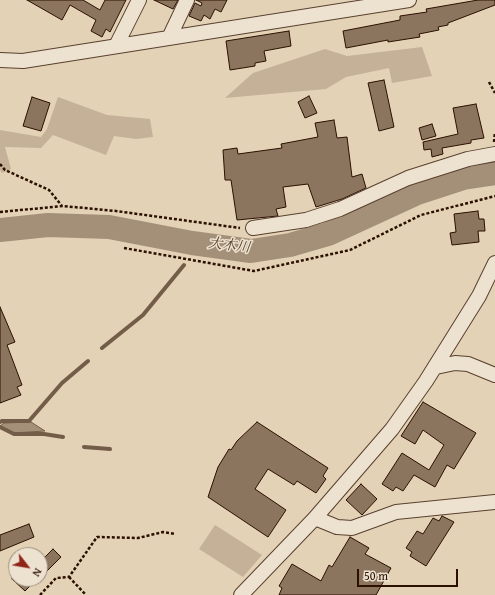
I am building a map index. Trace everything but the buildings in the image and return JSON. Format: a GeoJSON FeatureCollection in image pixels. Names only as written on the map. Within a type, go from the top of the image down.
{"type":"FeatureCollection","features":[{"type":"Feature","properties":{"kind":"street"},"geometry":{"type":"LineString","coordinates":[[116,46],[139,0]]}},
{"type":"Feature","properties":{"kind":"street"},"geometry":{"type":"LineString","coordinates":[[168,38],[187,0]]}},
{"type":"Feature","properties":{"kind":"street"},"geometry":{"type":"LineString","coordinates":[[0,60],[23,61],[409,0]]}},
{"type":"Feature","properties":{"kind":"street"},"geometry":{"type":"LineString","coordinates":[[253,228],[306,220],[340,209],[408,178],[468,159],[495,154]]}},
{"type":"Feature","properties":{"kind":"street"},"geometry":{"type":"LineString","coordinates":[[241,595],[315,518],[392,429],[436,366],[480,296],[495,263]]}},
{"type":"Feature","properties":{"kind":"street"},"geometry":{"type":"LineString","coordinates":[[436,366],[455,363],[468,364],[495,375]]}},
{"type":"Feature","properties":{"kind":"street"},"geometry":{"type":"LineString","coordinates":[[315,518],[337,527],[352,528],[396,512],[495,502]]}},
{"type":"Feature","properties":{"kind":"path"},"geometry":{"type":"LineString","coordinates":[[489,82],[495,93]]}},
{"type":"Feature","properties":{"kind":"path"},"geometry":{"type":"LineString","coordinates":[[0,164],[5,170],[49,190],[63,206]]}},
{"type":"Feature","properties":{"kind":"path"},"geometry":{"type":"LineString","coordinates":[[124,248],[254,271],[350,250],[420,215],[495,196]]}},
{"type":"Feature","properties":{"kind":"path"},"geometry":{"type":"LineString","coordinates":[[0,212],[63,206],[116,211],[229,228],[253,228]]}},
{"type":"Feature","properties":{"kind":"path"},"geometry":{"type":"LineString","coordinates":[[40,595],[56,578],[69,577],[98,537],[138,538],[163,532],[175,534]]}},
{"type":"Feature","properties":{"kind":"path"},"geometry":{"type":"LineString","coordinates":[[69,577],[86,595]]}},
{"type":"Feature","properties":{"kind":"shaded area"},"geometry":{"type":"Polygon","coordinates":[[[422,47],[432,76],[392,83],[389,68],[346,77],[326,89],[225,98],[253,73],[325,49],[347,56],[422,47]]]}},
{"type":"Feature","properties":{"kind":"shaded area"},"geometry":{"type":"Polygon","coordinates":[[[58,97],[107,115],[150,119],[153,137],[136,139],[114,136],[106,155],[53,135],[41,148],[5,147],[11,169],[2,173],[0,170],[0,130],[41,137],[47,129],[58,97]]]}},
{"type":"Feature","properties":{"kind":"shaded area"},"geometry":{"type":"Polygon","coordinates":[[[31,422],[45,431],[13,433],[0,426],[4,423],[31,422]]]}},
{"type":"Feature","properties":{"kind":"shaded area"},"geometry":{"type":"Polygon","coordinates":[[[215,525],[262,555],[243,577],[199,549],[215,525]]]}},
{"type":"Feature","properties":{"kind":"waterway","name":"大木川"},"geometry":{"type":"LineString","coordinates":[[0,230],[48,225],[109,227],[192,243],[251,251],[290,245],[328,234],[417,193],[463,178],[495,173]]}},
{"type":"Feature","properties":{"kind":"waterway"},"geometry":{"type":"LineString","coordinates":[[102,348],[143,315],[184,265]]}},
{"type":"Feature","properties":{"kind":"waterway"},"geometry":{"type":"LineString","coordinates":[[0,422],[29,421],[62,383],[88,361]]}},
{"type":"Feature","properties":{"kind":"waterway"},"geometry":{"type":"LineString","coordinates":[[0,427],[14,434],[44,434],[63,437]]}},
{"type":"Feature","properties":{"kind":"waterway"},"geometry":{"type":"LineString","coordinates":[[84,447],[110,449]]}}]}
